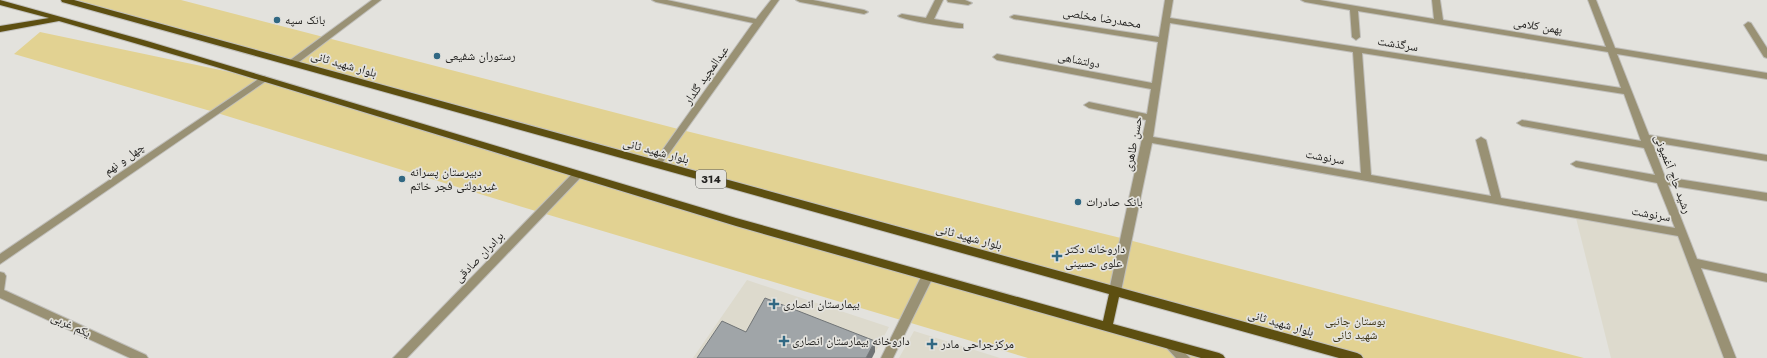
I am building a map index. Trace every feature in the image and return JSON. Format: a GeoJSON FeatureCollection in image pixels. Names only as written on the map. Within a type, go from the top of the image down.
{"type":"FeatureCollection","features":[{"type":"Feature","properties":{"kind":"main road"},"geometry":{"type":"LineString","coordinates":[[0,3],[5,0]]}},
{"type":"Feature","properties":{"kind":"main road","name":"بلوار شهید ثانی"},"geometry":{"type":"LineString","coordinates":[[65,0],[1356,358]]}},
{"type":"Feature","properties":{"kind":"main road"},"geometry":{"type":"LineString","coordinates":[[0,3],[60,18],[577,175],[927,277],[1219,358]]}},
{"type":"Feature","properties":{"kind":"main road"},"geometry":{"type":"LineString","coordinates":[[0,29],[60,18]]}},
{"type":"Feature","properties":{"kind":"main road"},"geometry":{"type":"LineString","coordinates":[[1107,327],[1115,291]]}},
{"type":"Feature","properties":{"kind":"street"},"geometry":{"type":"LineString","coordinates":[[292,63],[377,0]]}},
{"type":"Feature","properties":{"kind":"street"},"geometry":{"type":"LineString","coordinates":[[656,0],[758,22]]}},
{"type":"Feature","properties":{"kind":"street","name":"عبدالمجید گلدار"},"geometry":{"type":"LineString","coordinates":[[657,164],[775,0]]}},
{"type":"Feature","properties":{"kind":"street"},"geometry":{"type":"LineString","coordinates":[[800,0],[864,12]]}},
{"type":"Feature","properties":{"kind":"street"},"geometry":{"type":"LineString","coordinates":[[929,21],[939,0]]}},
{"type":"Feature","properties":{"kind":"street"},"geometry":{"type":"LineString","coordinates":[[951,0],[968,2]]}},
{"type":"Feature","properties":{"kind":"street","name":"حسن طاهری"},"geometry":{"type":"LineString","coordinates":[[1115,291],[1148,139],[1169,0]]}},
{"type":"Feature","properties":{"kind":"street","name":"بهمن کلامی"},"geometry":{"type":"LineString","coordinates":[[1305,0],[1767,76]]}},
{"type":"Feature","properties":{"kind":"street"},"geometry":{"type":"LineString","coordinates":[[1436,0],[1439,22]]}},
{"type":"Feature","properties":{"kind":"street","name":"رشید حاج آغمیونی"},"geometry":{"type":"LineString","coordinates":[[1592,0],[1730,358]]}},
{"type":"Feature","properties":{"kind":"street"},"geometry":{"type":"LineString","coordinates":[[1354,8],[1356,37]]}},
{"type":"Feature","properties":{"kind":"street"},"geometry":{"type":"LineString","coordinates":[[902,16],[960,26]]}},
{"type":"Feature","properties":{"kind":"street","name":"محمدرضا مخلصی"},"geometry":{"type":"LineString","coordinates":[[1014,17],[1163,40]]}},
{"type":"Feature","properties":{"kind":"street","name":"سرگذشت"},"geometry":{"type":"LineString","coordinates":[[1165,20],[1628,92]]}},
{"type":"Feature","properties":{"kind":"street"},"geometry":{"type":"LineString","coordinates":[[1748,25],[1767,55]]}},
{"type":"Feature","properties":{"kind":"street"},"geometry":{"type":"LineString","coordinates":[[1357,50],[1366,177]]}},
{"type":"Feature","properties":{"kind":"street","name":"دولتشاهی"},"geometry":{"type":"LineString","coordinates":[[997,57],[1156,87]]}},
{"type":"Feature","properties":{"kind":"street","name":"چهل و نهم"},"geometry":{"type":"LineString","coordinates":[[0,260],[264,79]]}},
{"type":"Feature","properties":{"kind":"street"},"geometry":{"type":"LineString","coordinates":[[1089,106],[1151,118]]}},
{"type":"Feature","properties":{"kind":"street"},"geometry":{"type":"LineString","coordinates":[[1522,123],[1767,158]]}},
{"type":"Feature","properties":{"kind":"street","name":"سرنوشت"},"geometry":{"type":"LineString","coordinates":[[1148,139],[1682,233]]}},
{"type":"Feature","properties":{"kind":"street"},"geometry":{"type":"LineString","coordinates":[[1481,140],[1497,200]]}},
{"type":"Feature","properties":{"kind":"street"},"geometry":{"type":"LineString","coordinates":[[1576,164],[1767,197]]}},
{"type":"Feature","properties":{"kind":"street","name":"برادران صادقی"},"geometry":{"type":"LineString","coordinates":[[399,358],[577,175]]}},
{"type":"Feature","properties":{"kind":"street"},"geometry":{"type":"LineString","coordinates":[[1693,262],[1767,278]]}},
{"type":"Feature","properties":{"kind":"street"},"geometry":{"type":"LineString","coordinates":[[0,276],[0,288]]}},
{"type":"Feature","properties":{"kind":"street"},"geometry":{"type":"LineString","coordinates":[[887,358],[927,277]]}},
{"type":"Feature","properties":{"kind":"street","name":"یکم غربی"},"geometry":{"type":"LineString","coordinates":[[0,293],[142,358]]}},
{"type":"Feature","properties":{"kind":"street"},"geometry":{"type":"LineString","coordinates":[[1170,345],[1184,358]]}},
{"type":"Feature","properties":{"kind":"shaded area"},"geometry":{"type":"Polygon","coordinates":[[[1575,214],[1682,233],[1730,358],[1611,358],[1575,214]]]}},
{"type":"Feature","properties":{"kind":"shaded area","name":"بیمارستان انصاری"},"geometry":{"type":"Polygon","coordinates":[[[747,280],[889,327],[872,358],[693,358],[747,280]]]}},
{"type":"Feature","properties":{"kind":"shaded area","name":"مرکزجراحی مادر"},"geometry":{"type":"Polygon","coordinates":[[[914,331],[1000,358],[899,358],[914,331]]]}},
{"type":"Feature","properties":{"kind":"green space","name":"بوستان جانبی شهید ثانی"},"geometry":{"type":"Polygon","coordinates":[[[65,0],[181,0],[682,130],[1125,239],[1584,358],[1357,358],[65,0]]]}},
{"type":"Feature","properties":{"kind":"green space"},"geometry":{"type":"Polygon","coordinates":[[[40,32],[263,79],[577,175],[1219,358],[1028,358],[519,206],[214,112],[14,54],[40,32]]]}},
{"type":"Feature","properties":{"kind":"building","name":"بیمارستان انصاری"},"geometry":{"type":"Polygon","coordinates":[[[765,298],[875,341],[866,358],[697,358],[722,321],[746,332],[765,298]]]}},
{"type":"Feature","properties":{"kind":"place","name":"بانک سپه"},"geometry":{"type":"Point","coordinates":[277,20]}},
{"type":"Feature","properties":{"kind":"place","name":"رستوران شفیعی"},"geometry":{"type":"Point","coordinates":[437,56]}},
{"type":"Feature","properties":{"kind":"place","name":"دبیرستان پسرانه غیردولتی فجر خاتم"},"geometry":{"type":"Point","coordinates":[402,179]}},
{"type":"Feature","properties":{"kind":"place","name":"بانک صادرات"},"geometry":{"type":"Point","coordinates":[1078,202]}},
{"type":"Feature","properties":{"kind":"place","name":"داروخانه دکتر علوی حسینی"},"geometry":{"type":"Point","coordinates":[1057,256]}},
{"type":"Feature","properties":{"kind":"place","name":"بیمارستان انصاری"},"geometry":{"type":"Point","coordinates":[774,304]}},
{"type":"Feature","properties":{"kind":"place","name":"داروخانه بیمارستان انصاری"},"geometry":{"type":"Point","coordinates":[784,341]}},
{"type":"Feature","properties":{"kind":"place","name":"مرکزجراحی مادر"},"geometry":{"type":"Point","coordinates":[932,344]}}]}
